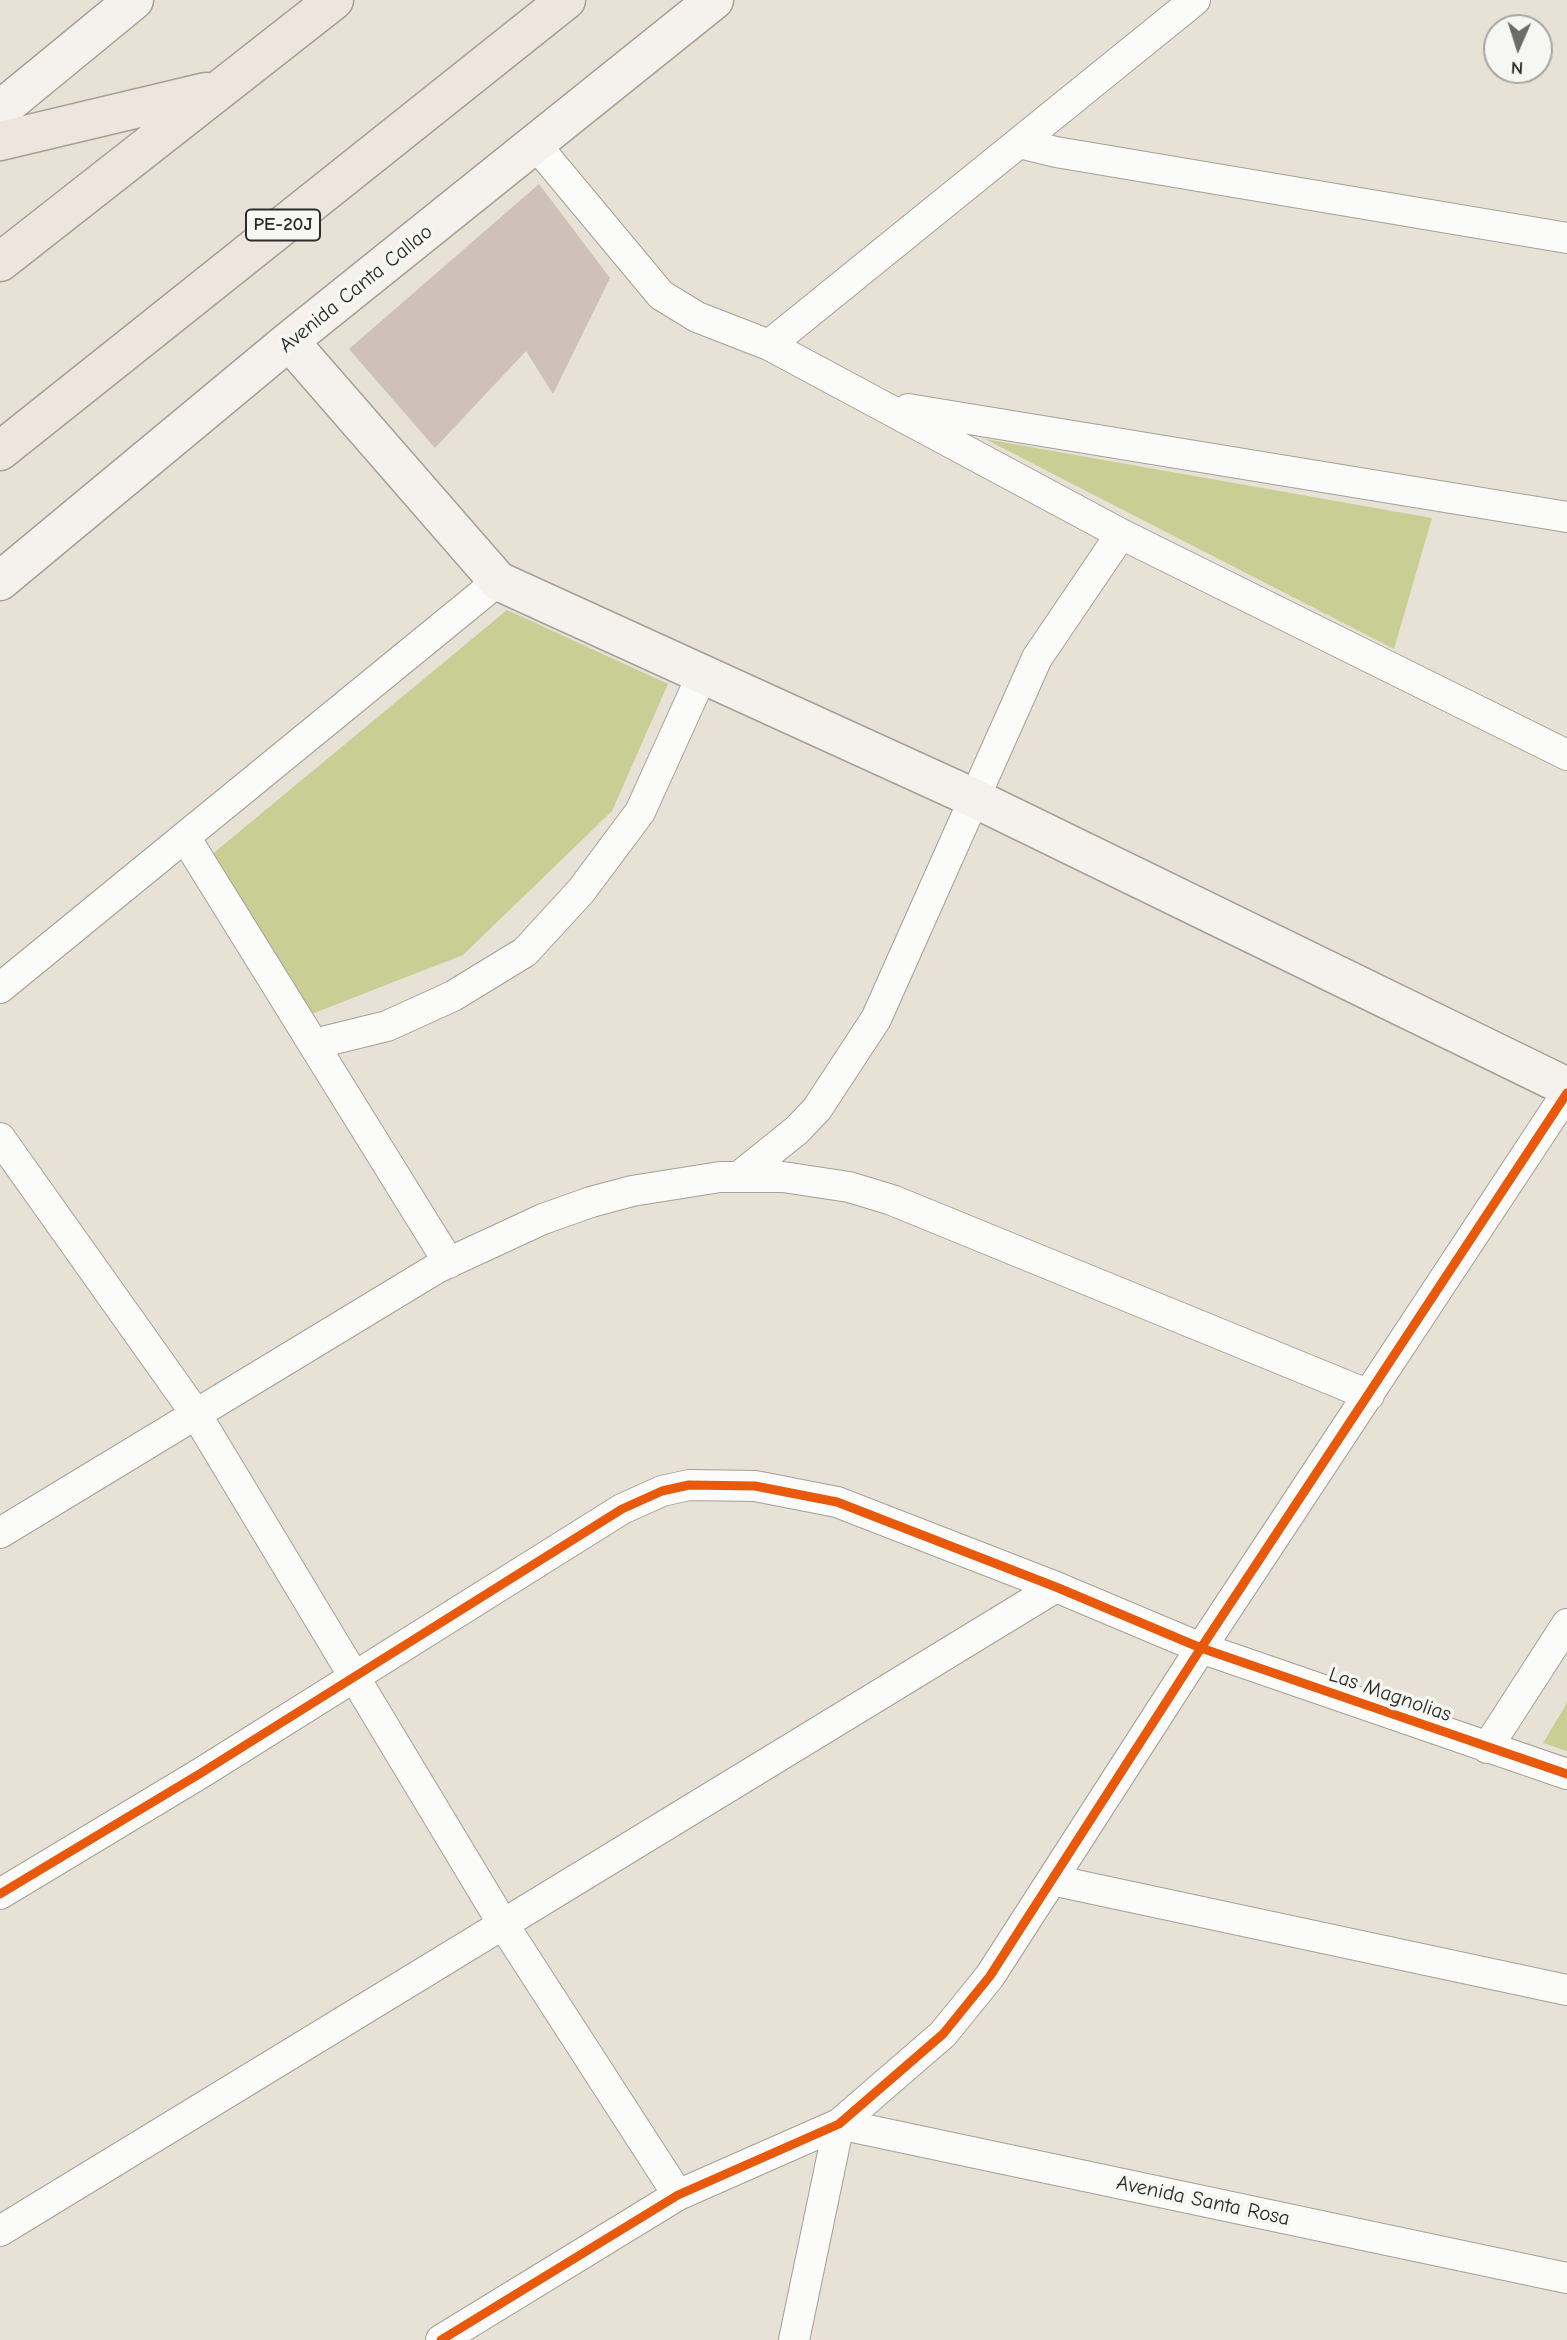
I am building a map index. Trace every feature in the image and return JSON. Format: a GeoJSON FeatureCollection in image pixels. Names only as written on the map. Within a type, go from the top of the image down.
{"type":"FeatureCollection","features":[{"type":"Feature","properties":{"kind":"highway"},"geometry":{"type":"LineString","coordinates":[[0,262],[334,0]]}},
{"type":"Feature","properties":{"kind":"highway","name":"PE-20J"},"geometry":{"type":"LineString","coordinates":[[0,451],[566,0]]}},
{"type":"Feature","properties":{"kind":"highway"},"geometry":{"type":"LineString","coordinates":[[0,141],[218,89]]}},
{"type":"Feature","properties":{"kind":"street"},"geometry":{"type":"LineString","coordinates":[[0,110],[134,0]]}},
{"type":"Feature","properties":{"kind":"street","name":"Avenida Canta Callao"},"geometry":{"type":"LineString","coordinates":[[0,581],[289,341],[714,0]]}},
{"type":"Feature","properties":{"kind":"street"},"geometry":{"type":"LineString","coordinates":[[769,345],[1195,0]]}},
{"type":"Feature","properties":{"kind":"street"},"geometry":{"type":"LineString","coordinates":[[1019,143],[1056,152],[1567,238]]}},
{"type":"Feature","properties":{"kind":"street"},"geometry":{"type":"LineString","coordinates":[[536,145],[661,295],[697,317],[769,345],[1121,534],[1567,755]]}},
{"type":"Feature","properties":{"kind":"street"},"geometry":{"type":"LineString","coordinates":[[289,341],[498,581],[976,799],[1567,1087]]}},
{"type":"Feature","properties":{"kind":"street"},"geometry":{"type":"LineString","coordinates":[[884,405],[1567,517]]}},
{"type":"Feature","properties":{"kind":"street"},"geometry":{"type":"LineString","coordinates":[[741,1175],[797,1130],[817,1109],[876,1019],[1037,658],[1121,534]]}},
{"type":"Feature","properties":{"kind":"street"},"geometry":{"type":"LineString","coordinates":[[0,988],[498,581]]}},
{"type":"Feature","properties":{"kind":"street"},"geometry":{"type":"LineString","coordinates":[[314,1044],[387,1026],[453,996],[525,952],[581,891],[640,812],[703,673]]}},
{"type":"Feature","properties":{"kind":"street"},"geometry":{"type":"LineString","coordinates":[[186,837],[449,1262]]}},
{"type":"Feature","properties":{"kind":"street"},"geometry":{"type":"LineString","coordinates":[[441,2340],[678,2195],[839,2124],[943,2034],[990,1976],[1201,1648],[1567,1093]]}},
{"type":"Feature","properties":{"kind":"street"},"geometry":{"type":"LineString","coordinates":[[0,1138],[196,1413],[503,1924],[678,2195]]}},
{"type":"Feature","properties":{"kind":"street"},"geometry":{"type":"LineString","coordinates":[[0,1533],[449,1262],[543,1219],[591,1202],[632,1191],[741,1175],[826,1184],[892,1200],[1369,1395]]}},
{"type":"Feature","properties":{"kind":"street","name":"Las Magnolias"},"geometry":{"type":"LineString","coordinates":[[0,1894],[353,1678],[622,1509],[662,1491],[689,1485],[755,1486],[837,1503],[1056,1587],[1201,1648],[1567,1774]]}},
{"type":"Feature","properties":{"kind":"street"},"geometry":{"type":"LineString","coordinates":[[0,2231],[1056,1587]]}},
{"type":"Feature","properties":{"kind":"street"},"geometry":{"type":"LineString","coordinates":[[1487,1748],[1567,1625]]}},
{"type":"Feature","properties":{"kind":"street"},"geometry":{"type":"LineString","coordinates":[[1052,1880],[1567,1990]]}},
{"type":"Feature","properties":{"kind":"street"},"geometry":{"type":"LineString","coordinates":[[794,2340],[839,2124]]}},
{"type":"Feature","properties":{"kind":"street","name":"Avenida Santa Rosa"},"geometry":{"type":"LineString","coordinates":[[839,2124],[1567,2278]]}},
{"type":"Feature","properties":{"kind":"green space"},"geometry":{"type":"Polygon","coordinates":[[[985,439],[1432,518],[1394,649],[985,439]]]}},
{"type":"Feature","properties":{"kind":"green space"},"geometry":{"type":"Polygon","coordinates":[[[507,610],[668,684],[612,811],[463,955],[309,1015],[210,856],[507,610]]]}},
{"type":"Feature","properties":{"kind":"green space"},"geometry":{"type":"Polygon","coordinates":[[[1567,1703],[1567,1751],[1543,1743],[1567,1703]]]}},
{"type":"Feature","properties":{"kind":"building"},"geometry":{"type":"Polygon","coordinates":[[[539,184],[610,278],[553,394],[526,351],[435,448],[349,349],[539,184]]]}},
{"type":"Feature","properties":{"kind":"cycle path"},"geometry":{"type":"LineString","coordinates":[[441,2340],[678,2195],[839,2124],[943,2034],[990,1976],[1201,1648],[1567,1093]]}},
{"type":"Feature","properties":{"kind":"cycle path"},"geometry":{"type":"LineString","coordinates":[[0,1894],[201,1773],[622,1509],[662,1491],[689,1485],[755,1486],[837,1502],[1056,1587],[1201,1648],[1567,1774]]}}]}
